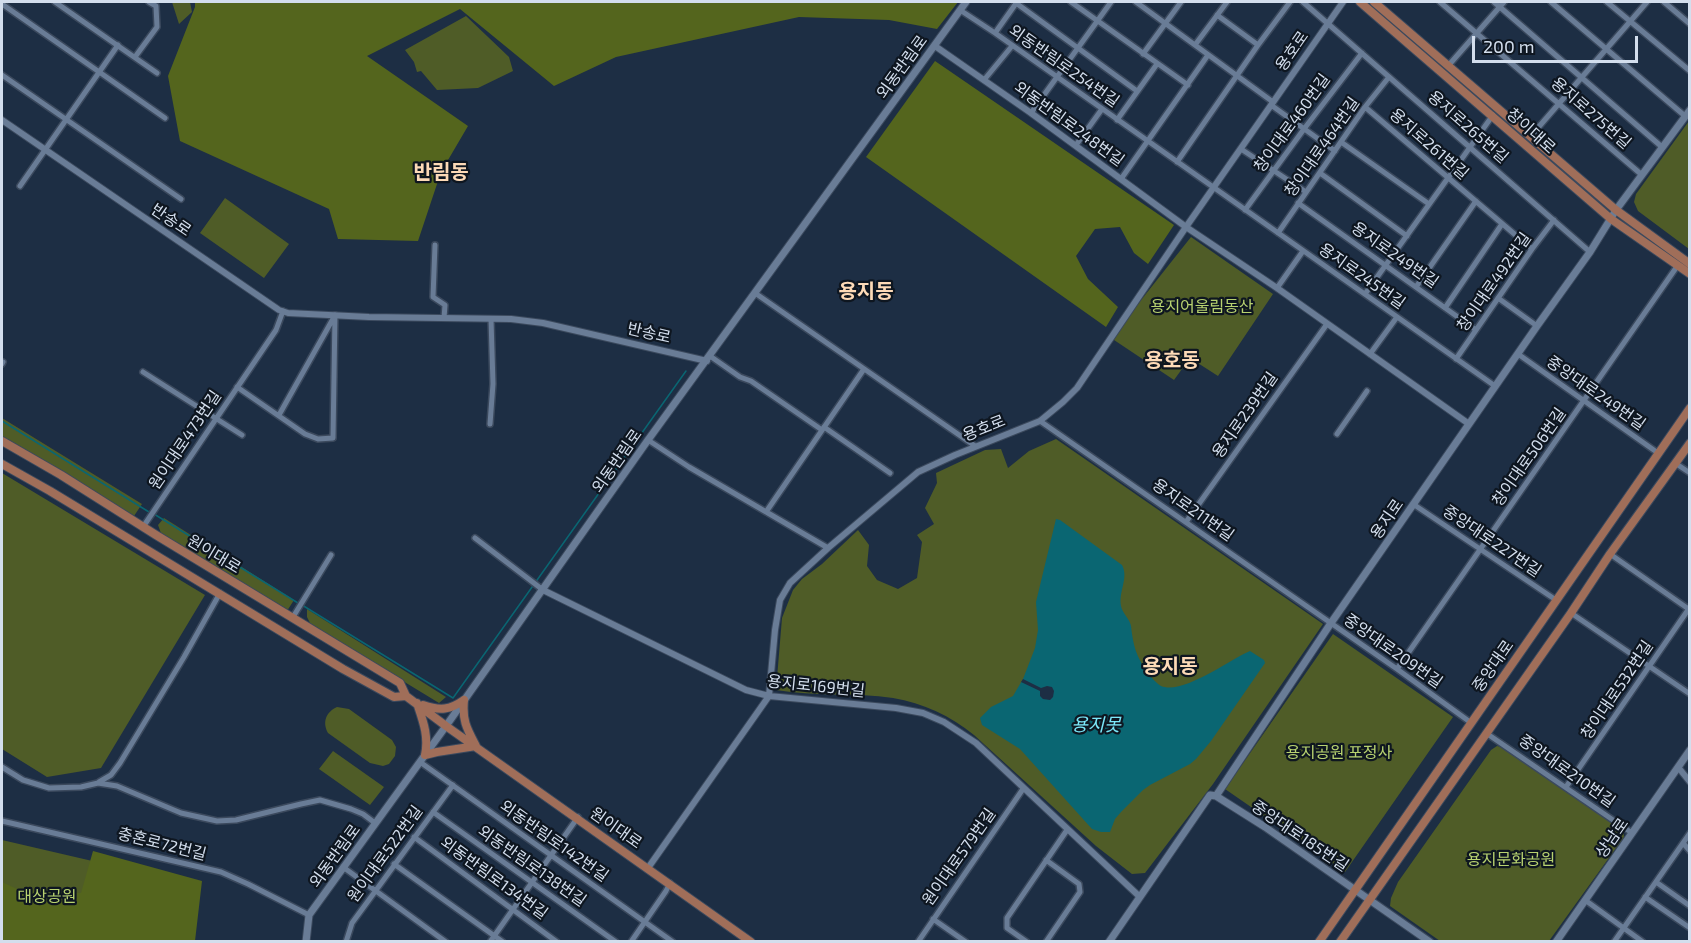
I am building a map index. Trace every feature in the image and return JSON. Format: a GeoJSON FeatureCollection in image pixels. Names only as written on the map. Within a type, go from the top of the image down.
{"type":"FeatureCollection","features":[{"type":"Feature","properties":{"kind":"main road","name":"외동반림로"},"geometry":{"type":"LineString","coordinates":[[306,942],[309,915],[446,726],[541,588],[966,2]]}},
{"type":"Feature","properties":{"kind":"main road","name":"창이대로"},"geometry":{"type":"LineString","coordinates":[[1360,2],[1411,47],[1530,137],[1683,263],[1689,274]]}},
{"type":"Feature","properties":{"kind":"main road","name":"창이대로"},"geometry":{"type":"LineString","coordinates":[[1374,2],[1448,66],[1611,219],[1683,263]]}},
{"type":"Feature","properties":{"kind":"main road","name":"용지로"},"geometry":{"type":"LineString","coordinates":[[1108,942],[1210,795],[1216,796],[1330,623],[1590,252],[1616,210],[1687,113]]}},
{"type":"Feature","properties":{"kind":"main road","name":"중앙대로"},"geometry":{"type":"LineString","coordinates":[[1319,942],[1689,408]]}},
{"type":"Feature","properties":{"kind":"main road","name":"원이대로"},"geometry":{"type":"LineString","coordinates":[[2,441],[400,683],[406,696],[446,726],[751,942]]}},
{"type":"Feature","properties":{"kind":"main road","name":"중앙대로"},"geometry":{"type":"LineString","coordinates":[[1340,942],[1689,443]]}},
{"type":"Feature","properties":{"kind":"main road","name":"원이대로"},"geometry":{"type":"LineString","coordinates":[[2,464],[343,669],[394,697],[406,696]]}},
{"type":"Feature","properties":{"kind":"main road"},"geometry":{"type":"LineString","coordinates":[[416,702],[431,708],[452,709],[464,700]]}},
{"type":"Feature","properties":{"kind":"main road"},"geometry":{"type":"LineString","coordinates":[[422,758],[436,752],[476,746],[465,726],[464,700]]}},
{"type":"Feature","properties":{"kind":"main road"},"geometry":{"type":"LineString","coordinates":[[416,702],[425,726],[428,743],[422,758]]}},
{"type":"Feature","properties":{"kind":"main road","name":"상남로"},"geometry":{"type":"LineString","coordinates":[[1556,942],[1689,750]]}},
{"type":"Feature","properties":{"kind":"main road","name":"중앙대로185번길"},"geometry":{"type":"LineString","coordinates":[[1216,796],[1265,827],[1430,942]]}},
{"type":"Feature","properties":{"kind":"street"},"geometry":{"type":"LineString","coordinates":[[56,2],[157,73]]}},
{"type":"Feature","properties":{"kind":"street"},"geometry":{"type":"LineString","coordinates":[[135,57],[157,27],[156,6],[148,2]]}},
{"type":"Feature","properties":{"kind":"street"},"geometry":{"type":"LineString","coordinates":[[1017,2],[1137,91]]}},
{"type":"Feature","properties":{"kind":"street","name":"외동반림로254번길"},"geometry":{"type":"LineString","coordinates":[[995,33],[1017,2]]}},
{"type":"Feature","properties":{"kind":"street"},"geometry":{"type":"LineString","coordinates":[[1071,2],[1188,85]]}},
{"type":"Feature","properties":{"kind":"street"},"geometry":{"type":"LineString","coordinates":[[1031,113],[1111,2]]}},
{"type":"Feature","properties":{"kind":"street"},"geometry":{"type":"LineString","coordinates":[[1136,2],[1237,75],[1335,151]]}},
{"type":"Feature","properties":{"kind":"street"},"geometry":{"type":"LineString","coordinates":[[1143,54],[1181,2]]}},
{"type":"Feature","properties":{"kind":"street"},"geometry":{"type":"LineString","coordinates":[[1195,45],[1227,2]]}},
{"type":"Feature","properties":{"kind":"street"},"geometry":{"type":"LineString","coordinates":[[1177,162],[1290,2]]}},
{"type":"Feature","properties":{"kind":"street","name":"용지로265번길"},"geometry":{"type":"LineString","coordinates":[[1303,2],[1590,252]]}},
{"type":"Feature","properties":{"kind":"street","name":"용호로"},"geometry":{"type":"LineString","coordinates":[[648,868],[769,696],[780,600],[790,583],[918,472],[1040,421],[1064,402],[1077,388],[1343,2]]}},
{"type":"Feature","properties":{"kind":"street","name":"용지로275번길"},"geometry":{"type":"LineString","coordinates":[[1440,2],[1642,175]]}},
{"type":"Feature","properties":{"kind":"street"},"geometry":{"type":"LineString","coordinates":[[1494,2],[1502,4],[1662,147]]}},
{"type":"Feature","properties":{"kind":"street"},"geometry":{"type":"LineString","coordinates":[[1551,2],[1687,113]]}},
{"type":"Feature","properties":{"kind":"street"},"geometry":{"type":"LineString","coordinates":[[1607,2],[1689,71]]}},
{"type":"Feature","properties":{"kind":"street"},"geometry":{"type":"LineString","coordinates":[[1530,137],[1647,2]]}},
{"type":"Feature","properties":{"kind":"street"},"geometry":{"type":"LineString","coordinates":[[1664,2],[1689,24]]}},
{"type":"Feature","properties":{"kind":"street"},"geometry":{"type":"LineString","coordinates":[[5,4],[165,118]]}},
{"type":"Feature","properties":{"kind":"street"},"geometry":{"type":"LineString","coordinates":[[1448,66],[1502,4]]}},
{"type":"Feature","properties":{"kind":"street","name":"외동반림로254번길"},"geometry":{"type":"LineString","coordinates":[[960,10],[1214,188]]}},
{"type":"Feature","properties":{"kind":"street"},"geometry":{"type":"LineString","coordinates":[[1217,15],[1258,45]]}},
{"type":"Feature","properties":{"kind":"street"},"geometry":{"type":"LineString","coordinates":[[20,186],[118,45]]}},
{"type":"Feature","properties":{"kind":"street","name":"외동반림로248번길"},"geometry":{"type":"LineString","coordinates":[[934,46],[1076,145],[1186,227]]}},
{"type":"Feature","properties":{"kind":"street"},"geometry":{"type":"LineString","coordinates":[[984,80],[1012,46]]}},
{"type":"Feature","properties":{"kind":"street","name":"창이대로460번길"},"geometry":{"type":"LineString","coordinates":[[1245,210],[1362,53]]}},
{"type":"Feature","properties":{"kind":"street"},"geometry":{"type":"LineString","coordinates":[[1121,179],[1208,55]]}},
{"type":"Feature","properties":{"kind":"street","name":"외동반림로254번길"},"geometry":{"type":"LineString","coordinates":[[1117,120],[1157,64]]}},
{"type":"Feature","properties":{"kind":"street"},"geometry":{"type":"LineString","coordinates":[[2,75],[181,200]]}},
{"type":"Feature","properties":{"kind":"street","name":"창이대로464번길"},"geometry":{"type":"LineString","coordinates":[[1278,233],[1365,107],[1389,77]]}},
{"type":"Feature","properties":{"kind":"street","name":"용지로261번길"},"geometry":{"type":"LineString","coordinates":[[1365,107],[1532,249]]}},
{"type":"Feature","properties":{"kind":"street"},"geometry":{"type":"LineString","coordinates":[[1076,145],[1102,109]]}},
{"type":"Feature","properties":{"kind":"street"},"geometry":{"type":"LineString","coordinates":[[1365,294],[1495,112]]}},
{"type":"Feature","properties":{"kind":"street","name":"반송로"},"geometry":{"type":"LineString","coordinates":[[2,120],[288,313],[491,319],[543,323],[708,358]]}},
{"type":"Feature","properties":{"kind":"street"},"geometry":{"type":"LineString","coordinates":[[1341,142],[1429,204]]}},
{"type":"Feature","properties":{"kind":"street"},"geometry":{"type":"LineString","coordinates":[[1241,149],[1306,192]]}},
{"type":"Feature","properties":{"kind":"street"},"geometry":{"type":"LineString","coordinates":[[1320,173],[1407,236]]}},
{"type":"Feature","properties":{"kind":"street","name":"용지로245번길"},"geometry":{"type":"LineString","coordinates":[[1214,188],[1495,386]]}},
{"type":"Feature","properties":{"kind":"street","name":"용지로261번길"},"geometry":{"type":"LineString","coordinates":[[1416,287],[1476,201]]}},
{"type":"Feature","properties":{"kind":"street","name":"용지로249번길"},"geometry":{"type":"LineString","coordinates":[[1298,203],[1476,330]]}},
{"type":"Feature","properties":{"kind":"street","name":"창이대로492번길"},"geometry":{"type":"LineString","coordinates":[[1456,359],[1554,220]]}},
{"type":"Feature","properties":{"kind":"street"},"geometry":{"type":"LineString","coordinates":[[1445,308],[1502,224]]}},
{"type":"Feature","properties":{"kind":"street"},"geometry":{"type":"LineString","coordinates":[[1186,227],[1278,288],[1469,424]]}},
{"type":"Feature","properties":{"kind":"street"},"geometry":{"type":"LineString","coordinates":[[435,245],[433,297],[445,306],[444,318]]}},
{"type":"Feature","properties":{"kind":"street"},"geometry":{"type":"LineString","coordinates":[[1278,288],[1304,251]]}},
{"type":"Feature","properties":{"kind":"street","name":"창이대로506번길"},"geometry":{"type":"LineString","coordinates":[[1397,669],[1683,263]]}},
{"type":"Feature","properties":{"kind":"street"},"geometry":{"type":"LineString","coordinates":[[755,293],[975,447]]}},
{"type":"Feature","properties":{"kind":"street"},"geometry":{"type":"LineString","coordinates":[[1498,298],[1537,326]]}},
{"type":"Feature","properties":{"kind":"street","name":"원이대로473번길"},"geometry":{"type":"LineString","coordinates":[[143,527],[276,330],[283,311]]}},
{"type":"Feature","properties":{"kind":"street"},"geometry":{"type":"LineString","coordinates":[[279,415],[334,315]]}},
{"type":"Feature","properties":{"kind":"street","name":"원이대로473번길"},"geometry":{"type":"LineString","coordinates":[[237,387],[305,434],[318,439],[333,438],[334,315]]}},
{"type":"Feature","properties":{"kind":"street"},"geometry":{"type":"LineString","coordinates":[[1370,354],[1396,317]]}},
{"type":"Feature","properties":{"kind":"street"},"geometry":{"type":"LineString","coordinates":[[490,424],[493,384],[491,319]]}},
{"type":"Feature","properties":{"kind":"street","name":"용지로239번길"},"geometry":{"type":"LineString","coordinates":[[1186,522],[1327,324]]}},
{"type":"Feature","properties":{"kind":"street","name":"중앙대로249번길"},"geometry":{"type":"LineString","coordinates":[[1518,354],[1658,453]]}},
{"type":"Feature","properties":{"kind":"street"},"geometry":{"type":"LineString","coordinates":[[708,358],[751,381],[891,473]]}},
{"type":"Feature","properties":{"kind":"street"},"geometry":{"type":"LineString","coordinates":[[766,512],[864,369]]}},
{"type":"Feature","properties":{"kind":"street"},"geometry":{"type":"LineString","coordinates":[[142,372],[242,435]]}},
{"type":"Feature","properties":{"kind":"street"},"geometry":{"type":"LineString","coordinates":[[1337,434],[1367,391]]}},
{"type":"Feature","properties":{"kind":"street","name":"용지로211번길"},"geometry":{"type":"LineString","coordinates":[[1040,421],[1330,623]]}},
{"type":"Feature","properties":{"kind":"street"},"geometry":{"type":"LineString","coordinates":[[648,440],[689,467],[828,548]]}},
{"type":"Feature","properties":{"kind":"street"},"geometry":{"type":"LineString","coordinates":[[1675,463],[1689,472]]}},
{"type":"Feature","properties":{"kind":"street","name":"중앙대로227번길"},"geometry":{"type":"LineString","coordinates":[[1413,504],[1556,600]]}},
{"type":"Feature","properties":{"kind":"street"},"geometry":{"type":"LineString","coordinates":[[475,538],[541,588]]}},
{"type":"Feature","properties":{"kind":"street"},"geometry":{"type":"LineString","coordinates":[[1610,554],[1689,609]]}},
{"type":"Feature","properties":{"kind":"street"},"geometry":{"type":"LineString","coordinates":[[293,617],[331,555]]}},
{"type":"Feature","properties":{"kind":"street","name":"용지로169번길"},"geometry":{"type":"LineString","coordinates":[[541,588],[746,690],[769,696],[896,708],[923,713],[944,722],[976,743],[1140,897]]}},
{"type":"Feature","properties":{"kind":"street"},"geometry":{"type":"LineString","coordinates":[[2,767],[23,780],[49,788],[81,787],[98,783],[111,775],[184,657],[220,593]]}},
{"type":"Feature","properties":{"kind":"street","name":"창이대로532번길"},"geometry":{"type":"LineString","coordinates":[[1566,787],[1689,609]]}},
{"type":"Feature","properties":{"kind":"street"},"geometry":{"type":"LineString","coordinates":[[1571,613],[1689,694]]}},
{"type":"Feature","properties":{"kind":"street","name":"중앙대로209번길"},"geometry":{"type":"LineString","coordinates":[[1330,623],[1470,722]]}},
{"type":"Feature","properties":{"kind":"street","name":"중앙대로210번길"},"geometry":{"type":"LineString","coordinates":[[1486,733],[1632,832]]}},
{"type":"Feature","properties":{"kind":"street","name":"외동반림로142번길"},"geometry":{"type":"LineString","coordinates":[[422,758],[453,785],[673,942]]}},
{"type":"Feature","properties":{"kind":"street"},"geometry":{"type":"LineString","coordinates":[[1678,767],[1689,782]]}},
{"type":"Feature","properties":{"kind":"street"},"geometry":{"type":"LineString","coordinates":[[98,783],[117,786],[181,813],[217,821],[236,820],[320,800],[363,814],[375,823]]}},
{"type":"Feature","properties":{"kind":"street","name":"원이대로522번길"},"geometry":{"type":"LineString","coordinates":[[346,942],[352,923],[453,785]]}},
{"type":"Feature","properties":{"kind":"street","name":"원이대로579번길"},"geometry":{"type":"LineString","coordinates":[[918,942],[1023,789]]}},
{"type":"Feature","properties":{"kind":"street","name":"외동반림로138번길"},"geometry":{"type":"LineString","coordinates":[[433,812],[615,942]]}},
{"type":"Feature","properties":{"kind":"street"},"geometry":{"type":"LineString","coordinates":[[490,942],[578,818]]}},
{"type":"Feature","properties":{"kind":"street","name":"충혼로72번길"},"geometry":{"type":"LineString","coordinates":[[2,821],[221,872],[309,915]]}},
{"type":"Feature","properties":{"kind":"street"},"geometry":{"type":"LineString","coordinates":[[1027,942],[1007,928],[1007,918],[1067,830]]}},
{"type":"Feature","properties":{"kind":"street"},"geometry":{"type":"LineString","coordinates":[[1614,942],[1689,833]]}},
{"type":"Feature","properties":{"kind":"street","name":"외동반림로134번길"},"geometry":{"type":"LineString","coordinates":[[414,837],[557,942]]}},
{"type":"Feature","properties":{"kind":"street"},"geometry":{"type":"LineString","coordinates":[[1683,843],[1689,851]]}},
{"type":"Feature","properties":{"kind":"street"},"geometry":{"type":"LineString","coordinates":[[1046,860],[1079,884],[1080,892],[1046,942]]}},
{"type":"Feature","properties":{"kind":"street"},"geometry":{"type":"LineString","coordinates":[[394,864],[503,942]]}},
{"type":"Feature","properties":{"kind":"street"},"geometry":{"type":"LineString","coordinates":[[343,867],[446,942]]}},
{"type":"Feature","properties":{"kind":"street"},"geometry":{"type":"LineString","coordinates":[[1656,882],[1689,906]]}},
{"type":"Feature","properties":{"kind":"street"},"geometry":{"type":"LineString","coordinates":[[631,942],[670,883]]}},
{"type":"Feature","properties":{"kind":"street"},"geometry":{"type":"LineString","coordinates":[[1645,897],[1689,928]]}},
{"type":"Feature","properties":{"kind":"street"},"geometry":{"type":"LineString","coordinates":[[1585,900],[1643,942]]}},
{"type":"Feature","properties":{"kind":"street"},"geometry":{"type":"LineString","coordinates":[[933,919],[958,939],[966,942]]}},
{"type":"Feature","properties":{"kind":"green space"},"geometry":{"type":"Polygon","coordinates":[[[172,2],[190,2],[192,12],[179,24],[172,2]]]}},
{"type":"Feature","properties":{"kind":"green space"},"geometry":{"type":"Polygon","coordinates":[[[195,2],[958,2],[937,29],[889,20],[799,17],[616,57],[554,86],[460,9],[367,56],[468,126],[441,172],[418,241],[338,239],[329,209],[180,141],[168,76],[195,2]]]}},
{"type":"Feature","properties":{"kind":"green space"},"geometry":{"type":"Polygon","coordinates":[[[466,16],[509,57],[513,71],[478,88],[437,90],[421,71],[417,72],[414,62],[405,50],[466,16]]]}},
{"type":"Feature","properties":{"kind":"green space"},"geometry":{"type":"Polygon","coordinates":[[[935,61],[1174,225],[1148,264],[1134,253],[1120,227],[1095,229],[1076,256],[1088,279],[1118,307],[1106,327],[866,157],[935,61]]]}},
{"type":"Feature","properties":{"kind":"green space"},"geometry":{"type":"Polygon","coordinates":[[[1689,121],[1689,249],[1638,211],[1634,202],[1636,194],[1689,121]]]}},
{"type":"Feature","properties":{"kind":"green space"},"geometry":{"type":"Polygon","coordinates":[[[225,198],[289,244],[264,278],[200,233],[225,198]]]}},
{"type":"Feature","properties":{"kind":"green space","name":"용지어울림동산"},"geometry":{"type":"Polygon","coordinates":[[[1191,237],[1273,294],[1218,376],[1190,358],[1174,380],[1111,338],[1191,237]]]}},
{"type":"Feature","properties":{"kind":"green space"},"geometry":{"type":"Polygon","coordinates":[[[2,418],[142,504],[134,516],[2,436],[2,418]]]}},
{"type":"Feature","properties":{"kind":"green space"},"geometry":{"type":"Polygon","coordinates":[[[1056,439],[1323,624],[1213,784],[1145,873],[1132,874],[1096,846],[974,735],[936,711],[893,698],[776,690],[782,618],[793,590],[802,579],[822,564],[858,530],[869,545],[867,566],[877,580],[898,589],[917,578],[922,542],[917,535],[934,524],[925,508],[937,483],[936,473],[985,450],[1001,449],[1008,468],[1029,451],[1056,439]]]}},
{"type":"Feature","properties":{"kind":"green space"},"geometry":{"type":"Polygon","coordinates":[[[2,473],[205,595],[101,768],[47,777],[2,749],[2,473]]]}},
{"type":"Feature","properties":{"kind":"green space"},"geometry":{"type":"Polygon","coordinates":[[[164,518],[294,600],[287,611],[162,536],[158,525],[164,518]]]}},
{"type":"Feature","properties":{"kind":"green space"},"geometry":{"type":"Polygon","coordinates":[[[307,609],[446,697],[439,703],[311,625],[307,617],[307,609]]]}},
{"type":"Feature","properties":{"kind":"green space","name":"용지공원 포정사"},"geometry":{"type":"Polygon","coordinates":[[[1333,634],[1453,717],[1345,872],[1225,789],[1333,634]]]}},
{"type":"Feature","properties":{"kind":"green space"},"geometry":{"type":"Polygon","coordinates":[[[337,707],[349,709],[392,740],[396,747],[395,756],[389,764],[383,766],[370,763],[328,733],[325,725],[326,718],[337,707]]]}},
{"type":"Feature","properties":{"kind":"green space","name":"용지문화공원"},"geometry":{"type":"Polygon","coordinates":[[[1497,746],[1502,747],[1623,829],[1624,837],[1549,941],[1440,941],[1390,906],[1391,898],[1398,882],[1491,750],[1497,746]]]}},
{"type":"Feature","properties":{"kind":"green space"},"geometry":{"type":"Polygon","coordinates":[[[333,751],[384,787],[370,805],[319,769],[333,751]]]}},
{"type":"Feature","properties":{"kind":"green space","name":"대상공원"},"geometry":{"type":"Polygon","coordinates":[[[2,840],[187,883],[2,942],[2,840]]]}},
{"type":"Feature","properties":{"kind":"green space","name":"대상공원"},"geometry":{"type":"Polygon","coordinates":[[[93,851],[202,881],[195,941],[2,941],[2,882],[21,891],[81,893],[93,851]]]}},
{"type":"Feature","properties":{"kind":"water","name":"용지못"},"geometry":{"type":"Polygon","coordinates":[[[1056,519],[1122,565],[1124,575],[1120,601],[1122,609],[1130,623],[1138,656],[1149,675],[1159,685],[1181,686],[1250,651],[1265,663],[1196,759],[1143,790],[1115,819],[1110,832],[1092,829],[1020,749],[982,725],[980,718],[991,707],[1013,696],[1023,679],[1035,648],[1038,630],[1036,602],[1056,519]]]}},
{"type":"Feature","properties":{"kind":"pier"},"geometry":{"type":"Polygon","coordinates":[[[1023,679],[1041,688],[1052,687],[1053,697],[1050,700],[1043,699],[1040,691],[1021,682],[1023,679]]]}},
{"type":"Feature","properties":{"kind":"waterway"},"geometry":{"type":"LineString","coordinates":[[302,605],[453,698],[686,371]]}},
{"type":"Feature","properties":{"kind":"waterway"},"geometry":{"type":"LineString","coordinates":[[2,421],[149,512]]}},
{"type":"Feature","properties":{"kind":"waterway"},"geometry":{"type":"LineString","coordinates":[[154,514],[298,603]]}},
{"type":"Feature","properties":{"kind":"district","name":"반림동"},"geometry":{"type":"Point","coordinates":[441,172]}},
{"type":"Feature","properties":{"kind":"district","name":"용지동"},"geometry":{"type":"Point","coordinates":[866,291]}},
{"type":"Feature","properties":{"kind":"district","name":"용호동"},"geometry":{"type":"Point","coordinates":[1172,360]}},
{"type":"Feature","properties":{"kind":"district","name":"용지동"},"geometry":{"type":"Point","coordinates":[1170,666]}}]}
